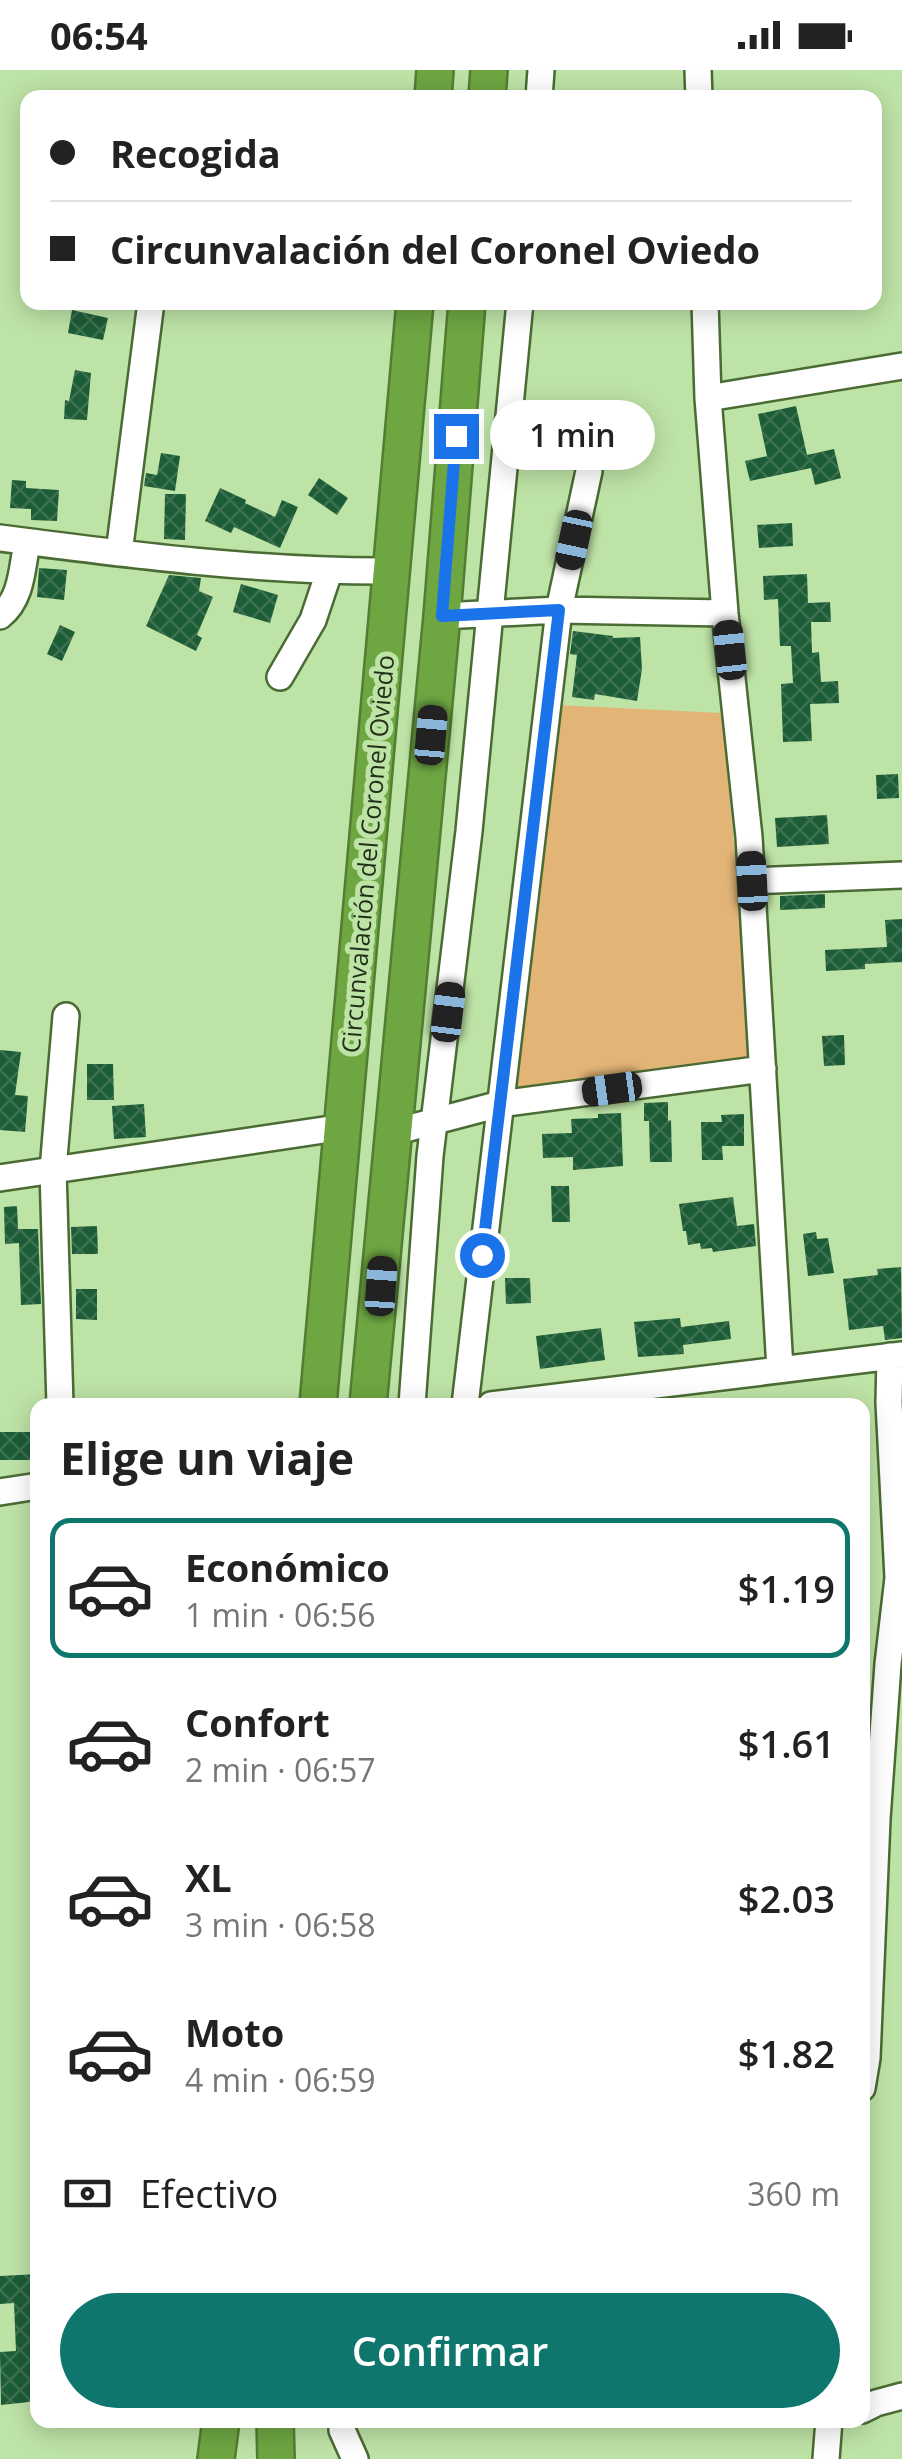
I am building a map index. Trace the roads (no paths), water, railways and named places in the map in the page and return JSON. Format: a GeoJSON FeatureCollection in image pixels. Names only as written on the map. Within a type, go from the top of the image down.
{"type":"FeatureCollection","features":[{"type":"Feature","properties":{"kind":"highway","name":"Circunvalación del Coronel Oviedo"},"geometry":{"type":"LineString","coordinates":[[319,1398],[414,310]]}},
{"type":"Feature","properties":{"kind":"highway","name":"Circunvalación del Coronel Oviedo"},"geometry":{"type":"LineString","coordinates":[[369,1398],[442,616],[465,310]]}},
{"type":"Feature","properties":{"kind":"highway"},"geometry":{"type":"LineString","coordinates":[[216,2459],[221,2428]]}},
{"type":"Feature","properties":{"kind":"highway"},"geometry":{"type":"LineString","coordinates":[[275,2428],[276,2459]]}},
{"type":"Feature","properties":{"kind":"street"},"geometry":{"type":"LineString","coordinates":[[119,554],[149,310]]}},
{"type":"Feature","properties":{"kind":"street"},"geometry":{"type":"LineString","coordinates":[[413,1398],[430,1156],[469,831],[519,310]]}},
{"type":"Feature","properties":{"kind":"street"},"geometry":{"type":"LineString","coordinates":[[705,310],[708,398],[726,612],[750,837],[780,1369]]}},
{"type":"Feature","properties":{"kind":"street"},"geometry":{"type":"LineString","coordinates":[[708,398],[902,366]]}},
{"type":"Feature","properties":{"kind":"street"},"geometry":{"type":"LineString","coordinates":[[466,1398],[559,610],[589,471]]}},
{"type":"Feature","properties":{"kind":"street"},"geometry":{"type":"LineString","coordinates":[[0,538],[119,554],[328,572],[392,571]]}},
{"type":"Feature","properties":{"kind":"street"},"geometry":{"type":"LineString","coordinates":[[0,616],[16,598],[27,542]]}},
{"type":"Feature","properties":{"kind":"street"},"geometry":{"type":"LineString","coordinates":[[280,677],[313,620],[328,572]]}},
{"type":"Feature","properties":{"kind":"street"},"geometry":{"type":"LineString","coordinates":[[442,616],[559,610],[726,612]]}},
{"type":"Feature","properties":{"kind":"street"},"geometry":{"type":"LineString","coordinates":[[752,881],[902,875]]}},
{"type":"Feature","properties":{"kind":"street"},"geometry":{"type":"LineString","coordinates":[[60,1398],[54,1170],[66,1016]]}},
{"type":"Feature","properties":{"kind":"street"},"geometry":{"type":"LineString","coordinates":[[394,1132],[500,1104],[763,1069]]}},
{"type":"Feature","properties":{"kind":"street"},"geometry":{"type":"LineString","coordinates":[[0,1178],[344,1127]]}},
{"type":"Feature","properties":{"kind":"street"},"geometry":{"type":"LineString","coordinates":[[547,1398],[896,1356],[890,1403],[898,1578],[877,1819],[870,1986]]}},
{"type":"Feature","properties":{"kind":"street"},"geometry":{"type":"LineString","coordinates":[[0,1492],[30,1487]]}},
{"type":"Feature","properties":{"kind":"street"},"geometry":{"type":"LineString","coordinates":[[870,2406],[902,2396]]}},
{"type":"Feature","properties":{"kind":"street"},"geometry":{"type":"LineString","coordinates":[[342,2428],[355,2459]]}},
{"type":"Feature","properties":{"kind":"street"},"geometry":{"type":"LineString","coordinates":[[826,2459],[832,2428]]}}]}
